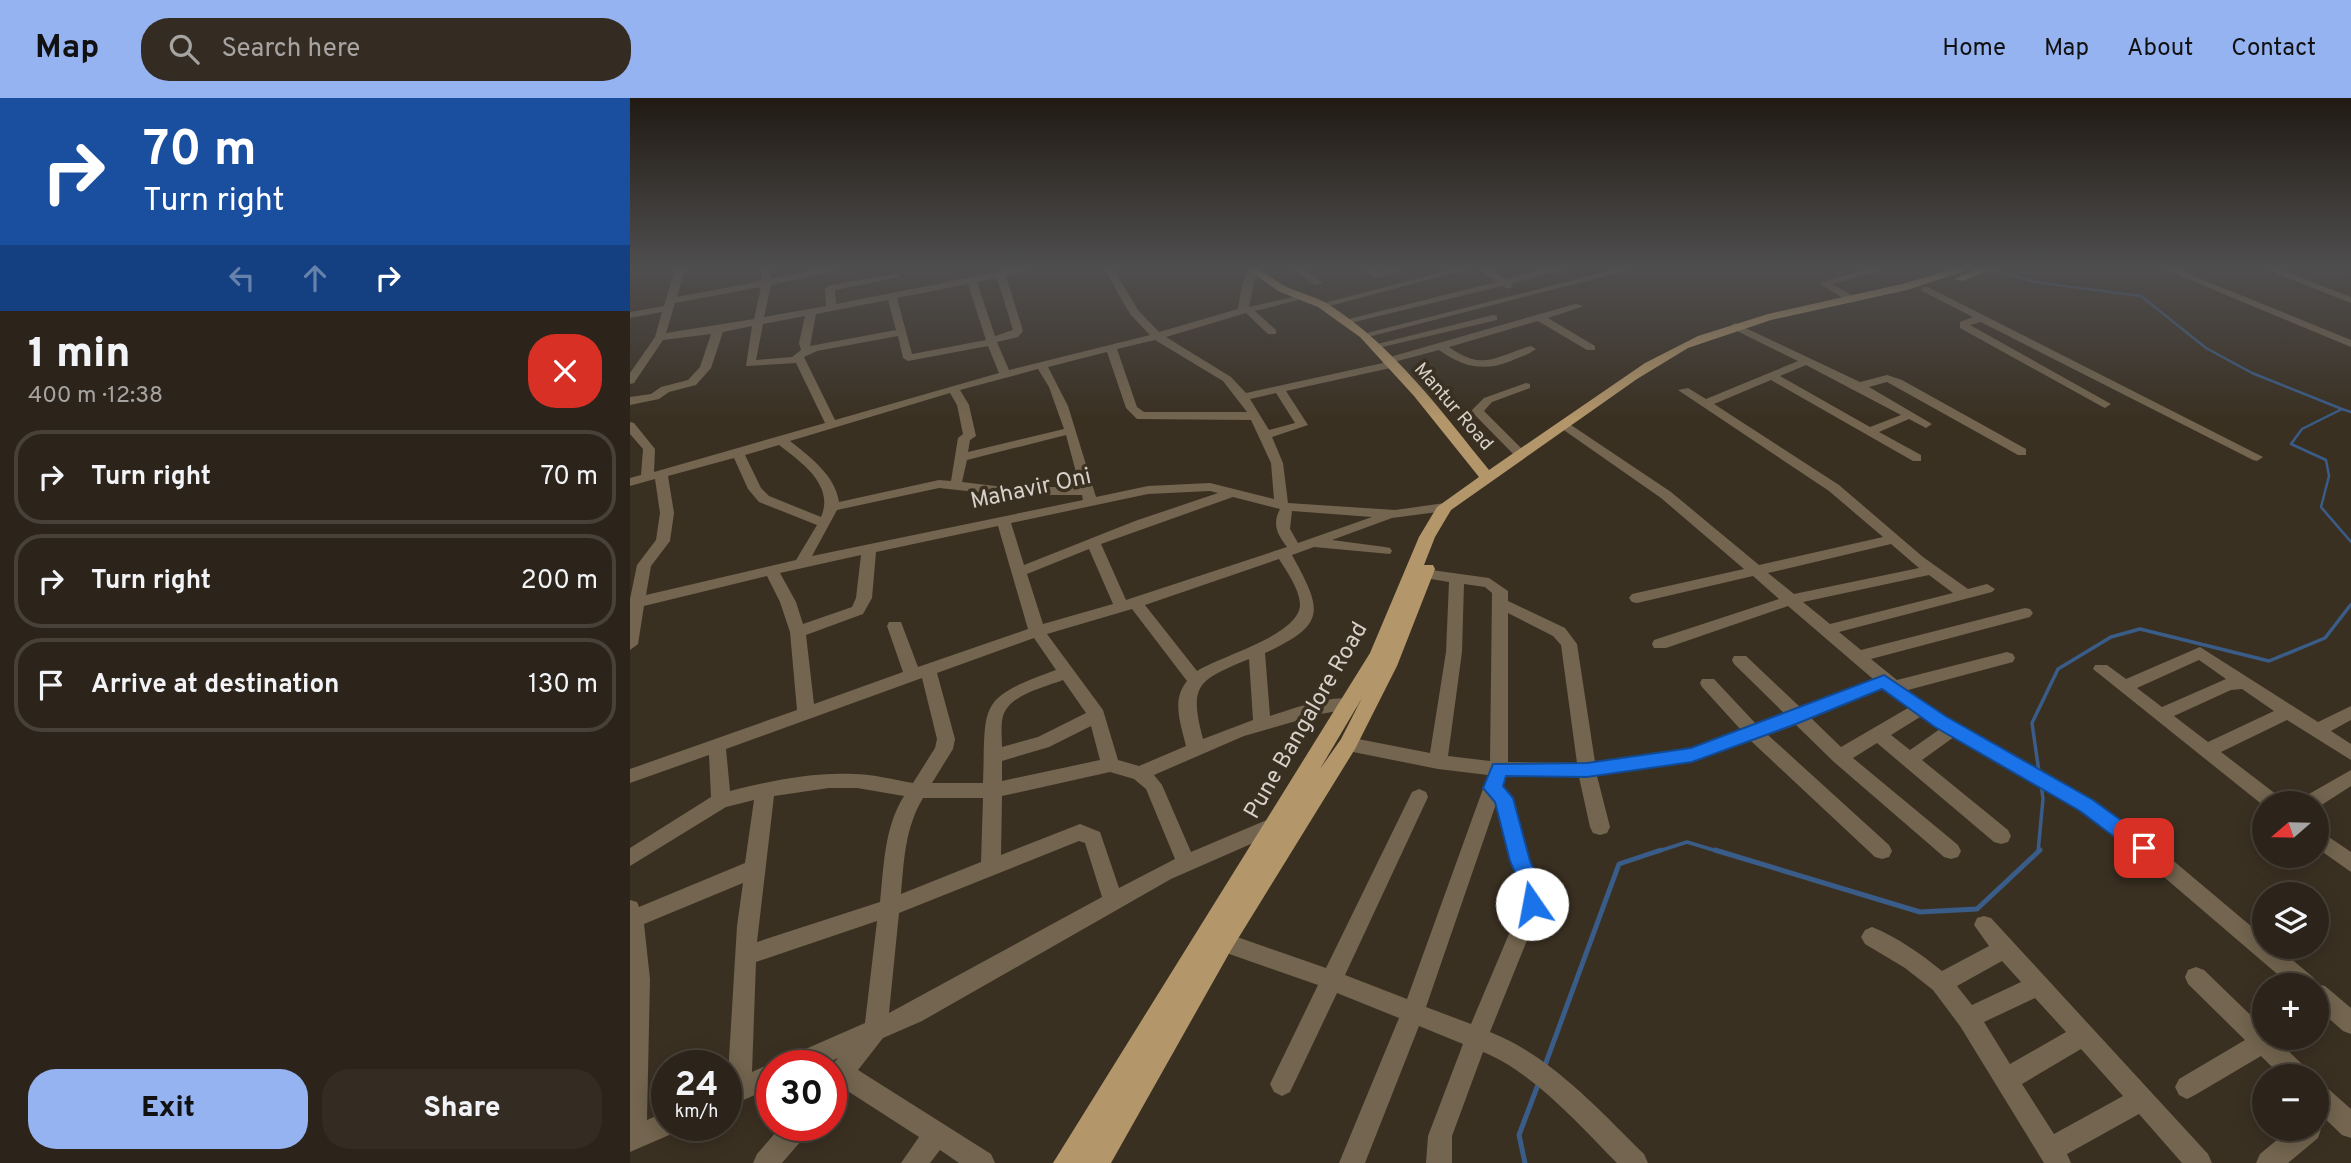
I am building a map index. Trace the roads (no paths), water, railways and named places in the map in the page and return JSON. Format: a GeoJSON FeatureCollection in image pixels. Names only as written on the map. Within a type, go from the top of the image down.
{"type":"FeatureCollection","features":[{"type":"Feature","properties":{"kind":"main road","name":"Mantur Road"},"geometry":{"type":"LineString","coordinates":[[1341,318],[1364,335],[1419,393],[1488,478]]}},
{"type":"Feature","properties":{"kind":"main road","name":"Pune Bangalore Road"},"geometry":{"type":"LineString","coordinates":[[1067,1163],[1350,704],[1379,653],[1426,555],[1449,516],[1459,506],[1524,465],[1569,428],[1689,344],[1778,318]]}},
{"type":"Feature","properties":{"kind":"main road","name":"Pune Bangalore Road"},"geometry":{"type":"LineString","coordinates":[[1096,1163],[1223,942],[1348,744],[1388,666],[1424,574],[1427,537],[1446,508],[1521,455],[1569,428]]}},
{"type":"Feature","properties":{"kind":"street"},"geometry":{"type":"LineString","coordinates":[[630,381],[660,338],[667,318]]}},
{"type":"Feature","properties":{"kind":"street"},"geometry":{"type":"LineString","coordinates":[[760,318],[750,364],[797,357],[809,350],[901,332]]}},
{"type":"Feature","properties":{"kind":"street"},"geometry":{"type":"LineString","coordinates":[[660,338],[718,330],[776,318]]}},
{"type":"Feature","properties":{"kind":"street"},"geometry":{"type":"LineString","coordinates":[[809,350],[804,343],[810,318]]}},
{"type":"Feature","properties":{"kind":"street"},"geometry":{"type":"LineString","coordinates":[[898,318],[905,354],[910,358],[1014,335],[1018,331],[1014,318]]}},
{"type":"Feature","properties":{"kind":"street"},"geometry":{"type":"LineString","coordinates":[[985,318],[997,359],[1005,374]]}},
{"type":"Feature","properties":{"kind":"street"},"geometry":{"type":"LineString","coordinates":[[1139,318],[1157,336],[1227,379],[1243,397],[1265,435],[1277,463],[1285,506],[1281,524],[1296,548],[1307,599],[1306,618],[1296,628],[1194,679],[1187,693],[1196,750]]}},
{"type":"Feature","properties":{"kind":"street"},"geometry":{"type":"LineString","coordinates":[[630,482],[1005,374],[1219,318]]}},
{"type":"Feature","properties":{"kind":"street"},"geometry":{"type":"LineString","coordinates":[[1254,318],[1272,332]]}},
{"type":"Feature","properties":{"kind":"street"},"geometry":{"type":"LineString","coordinates":[[1346,321],[1359,318]]}},
{"type":"Feature","properties":{"kind":"street"},"geometry":{"type":"LineString","coordinates":[[1364,335],[1436,318]]}},
{"type":"Feature","properties":{"kind":"street"},"geometry":{"type":"LineString","coordinates":[[1374,346],[1493,318]]}},
{"type":"Feature","properties":{"kind":"street"},"geometry":{"type":"LineString","coordinates":[[1243,397],[1389,363],[1540,318],[1591,348]]}},
{"type":"Feature","properties":{"kind":"street"},"geometry":{"type":"LineString","coordinates":[[2105,404],[1964,324],[1982,318],[2257,457]]}},
{"type":"Feature","properties":{"kind":"street"},"geometry":{"type":"LineString","coordinates":[[2287,318],[2351,344]]}},
{"type":"Feature","properties":{"kind":"street"},"geometry":{"type":"LineString","coordinates":[[1738,328],[1859,386],[1926,424]]}},
{"type":"Feature","properties":{"kind":"street"},"geometry":{"type":"LineString","coordinates":[[630,401],[655,397],[665,389],[692,383],[705,368],[718,330]]}},
{"type":"Feature","properties":{"kind":"street"},"geometry":{"type":"LineString","coordinates":[[1441,346],[1463,363],[1478,366],[1531,349]]}},
{"type":"Feature","properties":{"kind":"street"},"geometry":{"type":"LineString","coordinates":[[1111,348],[1132,408],[1141,416],[1253,416]]}},
{"type":"Feature","properties":{"kind":"street"},"geometry":{"type":"LineString","coordinates":[[797,357],[831,424]]}},
{"type":"Feature","properties":{"kind":"street"},"geometry":{"type":"LineString","coordinates":[[1707,403],[1806,361]]}},
{"type":"Feature","properties":{"kind":"street"},"geometry":{"type":"LineString","coordinates":[[832,507],[939,484],[1089,496],[1057,389],[1046,369],[1040,365]]}},
{"type":"Feature","properties":{"kind":"street"},"geometry":{"type":"LineString","coordinates":[[1772,376],[1917,458]]}},
{"type":"Feature","properties":{"kind":"street"},"geometry":{"type":"LineString","coordinates":[[1859,386],[1886,378],[1898,382],[2022,452]]}},
{"type":"Feature","properties":{"kind":"street"},"geometry":{"type":"LineString","coordinates":[[1521,455],[1477,411],[1488,400],[1526,386]]}},
{"type":"Feature","properties":{"kind":"street"},"geometry":{"type":"LineString","coordinates":[[954,389],[962,405],[967,437],[957,480]]}},
{"type":"Feature","properties":{"kind":"street"},"geometry":{"type":"LineString","coordinates":[[1265,435],[1302,425],[1279,389]]}},
{"type":"Feature","properties":{"kind":"street"},"geometry":{"type":"LineString","coordinates":[[1684,390],[1834,488],[1965,594]]}},
{"type":"Feature","properties":{"kind":"street"},"geometry":{"type":"LineString","coordinates":[[1870,431],[1910,415]]}},
{"type":"Feature","properties":{"kind":"street"},"geometry":{"type":"LineString","coordinates":[[630,426],[649,449],[654,475],[667,513],[663,541],[637,565],[630,644]]}},
{"type":"Feature","properties":{"kind":"street"},"geometry":{"type":"LineString","coordinates":[[1569,428],[1666,495],[1920,709],[2087,805],[2144,848],[2292,973]]}},
{"type":"Feature","properties":{"kind":"street"},"geometry":{"type":"LineString","coordinates":[[960,458],[1069,431]]}},
{"type":"Feature","properties":{"kind":"street"},"geometry":{"type":"LineString","coordinates":[[781,440],[815,468],[830,492],[832,507],[801,563]]}},
{"type":"Feature","properties":{"kind":"street"},"geometry":{"type":"LineString","coordinates":[[738,453],[755,489],[764,499],[822,522]]}},
{"type":"Feature","properties":{"kind":"street","name":"Mahavir Oni"},"geometry":{"type":"LineString","coordinates":[[633,603],[1003,519],[1089,496],[1174,487],[1210,487],[1285,506],[1395,514],[1446,508]]}},
{"type":"Feature","properties":{"kind":"street"},"geometry":{"type":"LineString","coordinates":[[1019,572],[1093,542],[1232,493]]}},
{"type":"Feature","properties":{"kind":"street"},"geometry":{"type":"LineString","coordinates":[[630,776],[1037,631],[1129,604],[1395,514]]}},
{"type":"Feature","properties":{"kind":"street"},"geometry":{"type":"LineString","coordinates":[[1003,519],[1037,631],[1097,715],[1110,765]]}},
{"type":"Feature","properties":{"kind":"street"},"geometry":{"type":"LineString","coordinates":[[1637,598],[1894,539]]}},
{"type":"Feature","properties":{"kind":"street"},"geometry":{"type":"LineString","coordinates":[[1093,542],[1129,604],[1179,655],[1194,679]]}},
{"type":"Feature","properties":{"kind":"street"},"geometry":{"type":"LineString","coordinates":[[798,632],[858,610],[864,598],[869,548]]}},
{"type":"Feature","properties":{"kind":"street"},"geometry":{"type":"LineString","coordinates":[[1296,548],[1385,551]]}},
{"type":"Feature","properties":{"kind":"street"},"geometry":{"type":"LineString","coordinates":[[771,570],[788,602],[798,632],[806,714]]}},
{"type":"Feature","properties":{"kind":"street"},"geometry":{"type":"LineString","coordinates":[[1660,644],[1791,600],[1933,570]]}},
{"type":"Feature","properties":{"kind":"street"},"geometry":{"type":"LineString","coordinates":[[1352,1163],[1413,1013],[1496,779],[1500,591],[1496,586],[1424,574]]}},
{"type":"Feature","properties":{"kind":"street"},"geometry":{"type":"LineString","coordinates":[[1438,762],[1454,652],[1458,579]]}},
{"type":"Feature","properties":{"kind":"street"},"geometry":{"type":"LineString","coordinates":[[1828,630],[1987,589]]}},
{"type":"Feature","properties":{"kind":"street"},"geometry":{"type":"LineString","coordinates":[[1501,604],[1566,636],[1587,770],[1600,827]]}},
{"type":"Feature","properties":{"kind":"street"},"geometry":{"type":"LineString","coordinates":[[1857,657],[2025,613]]}},
{"type":"Feature","properties":{"kind":"street"},"geometry":{"type":"LineString","coordinates":[[847,1065],[876,1029],[897,838],[904,813],[939,760],[946,739],[920,674],[895,626]]}},
{"type":"Feature","properties":{"kind":"street"},"geometry":{"type":"LineString","coordinates":[[1256,650],[1261,673],[1262,723]]}},
{"type":"Feature","properties":{"kind":"street"},"geometry":{"type":"LineString","coordinates":[[2124,687],[2200,653],[2351,753]]}},
{"type":"Feature","properties":{"kind":"street"},"geometry":{"type":"LineString","coordinates":[[1348,744],[1438,762],[1496,779],[1587,770],[1692,755],[1752,731],[1888,684],[2007,658]]}},
{"type":"Feature","properties":{"kind":"street"},"geometry":{"type":"LineString","coordinates":[[1740,660],[1840,757],[1951,851]]}},
{"type":"Feature","properties":{"kind":"street"},"geometry":{"type":"LineString","coordinates":[[2101,669],[2258,791]]}},
{"type":"Feature","properties":{"kind":"street"},"geometry":{"type":"LineString","coordinates":[[991,866],[994,716],[997,707],[1015,694],[1066,673]]}},
{"type":"Feature","properties":{"kind":"street"},"geometry":{"type":"LineString","coordinates":[[1708,683],[1752,731],[1882,851]]}},
{"type":"Feature","properties":{"kind":"street"},"geometry":{"type":"LineString","coordinates":[[2160,715],[2229,684],[2245,683]]}},
{"type":"Feature","properties":{"kind":"street"},"geometry":{"type":"LineString","coordinates":[[1140,773],[1262,723],[1337,704],[1350,704]]}},
{"type":"Feature","properties":{"kind":"street"},"geometry":{"type":"LineString","coordinates":[[1840,757],[1920,709]]}},
{"type":"Feature","properties":{"kind":"street"},"geometry":{"type":"LineString","coordinates":[[2206,751],[2290,711]]}},
{"type":"Feature","properties":{"kind":"street"},"geometry":{"type":"LineString","coordinates":[[2318,730],[2351,712]]}},
{"type":"Feature","properties":{"kind":"street"},"geometry":{"type":"LineString","coordinates":[[995,756],[1043,742],[1097,715]]}},
{"type":"Feature","properties":{"kind":"street"},"geometry":{"type":"LineString","coordinates":[[1909,760],[1953,729]]}},
{"type":"Feature","properties":{"kind":"street"},"geometry":{"type":"LineString","coordinates":[[1878,734],[2001,836]]}},
{"type":"Feature","properties":{"kind":"street"},"geometry":{"type":"LineString","coordinates":[[717,745],[721,801]]}},
{"type":"Feature","properties":{"kind":"street"},"geometry":{"type":"LineString","coordinates":[[630,858],[721,801],[765,790],[829,781],[857,781],[918,791],[993,790],[1110,765],[1140,773],[1153,785],[1185,863]]}},
{"type":"Feature","properties":{"kind":"street"},"geometry":{"type":"LineString","coordinates":[[2328,791],[2351,777]]}},
{"type":"Feature","properties":{"kind":"street"},"geometry":{"type":"LineString","coordinates":[[1439,1163],[1440,1136],[1476,1037],[1525,921],[1533,891],[1520,861],[1504,798],[1496,779]]}},
{"type":"Feature","properties":{"kind":"street"},"geometry":{"type":"LineString","coordinates":[[737,1050],[765,790]]}},
{"type":"Feature","properties":{"kind":"street"},"geometry":{"type":"LineString","coordinates":[[1282,1084],[1419,797]]}},
{"type":"Feature","properties":{"kind":"street"},"geometry":{"type":"LineString","coordinates":[[829,1050],[914,1013],[1185,863],[1276,824]]}},
{"type":"Feature","properties":{"kind":"street"},"geometry":{"type":"LineString","coordinates":[[746,955],[889,908],[1080,832],[1093,838],[1114,902]]}},
{"type":"Feature","properties":{"kind":"street"},"geometry":{"type":"LineString","coordinates":[[2329,846],[2351,863]]}},
{"type":"Feature","properties":{"kind":"street"},"geometry":{"type":"LineString","coordinates":[[651,1130],[632,1139],[639,979],[632,914],[756,869]]}},
{"type":"Feature","properties":{"kind":"street"},"geometry":{"type":"LineString","coordinates":[[1984,925],[2199,1163]]}},
{"type":"Feature","properties":{"kind":"street"},"geometry":{"type":"LineString","coordinates":[[1872,937],[1913,961],[1941,983],[1968,1018],[2054,1156],[2142,1099]]}},
{"type":"Feature","properties":{"kind":"street"},"geometry":{"type":"LineString","coordinates":[[1223,942],[1332,980],[1507,1050],[1567,1096],[1635,1163]]}},
{"type":"Feature","properties":{"kind":"street"},"geometry":{"type":"LineString","coordinates":[[1941,983],[2005,948]]}},
{"type":"Feature","properties":{"kind":"street"},"geometry":{"type":"LineString","coordinates":[[2196,977],[2252,1033]]}},
{"type":"Feature","properties":{"kind":"street"},"geometry":{"type":"LineString","coordinates":[[1968,1018],[2039,985]]}},
{"type":"Feature","properties":{"kind":"street"},"geometry":{"type":"LineString","coordinates":[[2329,1005],[2351,1023]]}},
{"type":"Feature","properties":{"kind":"street"},"geometry":{"type":"LineString","coordinates":[[2006,1080],[2084,1034]]}},
{"type":"Feature","properties":{"kind":"street"},"geometry":{"type":"LineString","coordinates":[[2187,1087],[2252,1049]]}},
{"type":"Feature","properties":{"kind":"street"},"geometry":{"type":"LineString","coordinates":[[2270,1050],[2285,1064]]}},
{"type":"Feature","properties":{"kind":"street"},"geometry":{"type":"LineString","coordinates":[[847,1085],[937,1134],[982,1163]]}},
{"type":"Feature","properties":{"kind":"street"},"geometry":{"type":"LineString","coordinates":[[2329,1112],[2351,1126]]}},
{"type":"Feature","properties":{"kind":"street"},"geometry":{"type":"LineString","coordinates":[[914,1163],[937,1134]]}},
{"type":"Feature","properties":{"kind":"street"},"geometry":{"type":"LineString","coordinates":[[766,1163],[784,1141]]}},
{"type":"Feature","properties":{"kind":"street"},"geometry":{"type":"LineString","coordinates":[[2269,1163],[2295,1141]]}},
{"type":"Feature","properties":{"kind":"waterway"},"geometry":{"type":"LineString","coordinates":[[2168,318],[2206,348],[2252,373],[2342,409]]}},
{"type":"Feature","properties":{"kind":"waterway"},"geometry":{"type":"LineString","coordinates":[[2342,409],[2351,412]]}},
{"type":"Feature","properties":{"kind":"waterway"},"geometry":{"type":"LineString","coordinates":[[2342,409],[2302,429],[2291,444],[2326,460],[2329,476],[2321,507],[2351,542]]}},
{"type":"Feature","properties":{"kind":"waterway"},"geometry":{"type":"LineString","coordinates":[[2348,608],[2351,604]]}},
{"type":"Feature","properties":{"kind":"waterway"},"geometry":{"type":"LineString","coordinates":[[2039,772],[2032,723],[2058,669],[2111,637],[2140,629],[2269,661],[2325,638],[2349,607]]}},
{"type":"Feature","properties":{"kind":"waterway"},"geometry":{"type":"LineString","coordinates":[[2038,852],[2043,799],[2041,783]]}},
{"type":"Feature","properties":{"kind":"waterway"},"geometry":{"type":"LineString","coordinates":[[1656,852],[1687,842],[1720,852]]}},
{"type":"Feature","properties":{"kind":"waterway"},"geometry":{"type":"LineString","coordinates":[[1544,1068],[1619,864],[1661,850]]}},
{"type":"Feature","properties":{"kind":"waterway"},"geometry":{"type":"LineString","coordinates":[[1715,850],[1920,912],[1977,909],[2038,852]]}},
{"type":"Feature","properties":{"kind":"waterway"},"geometry":{"type":"LineString","coordinates":[[1525,1163],[1519,1135],[1539,1082]]}}]}
